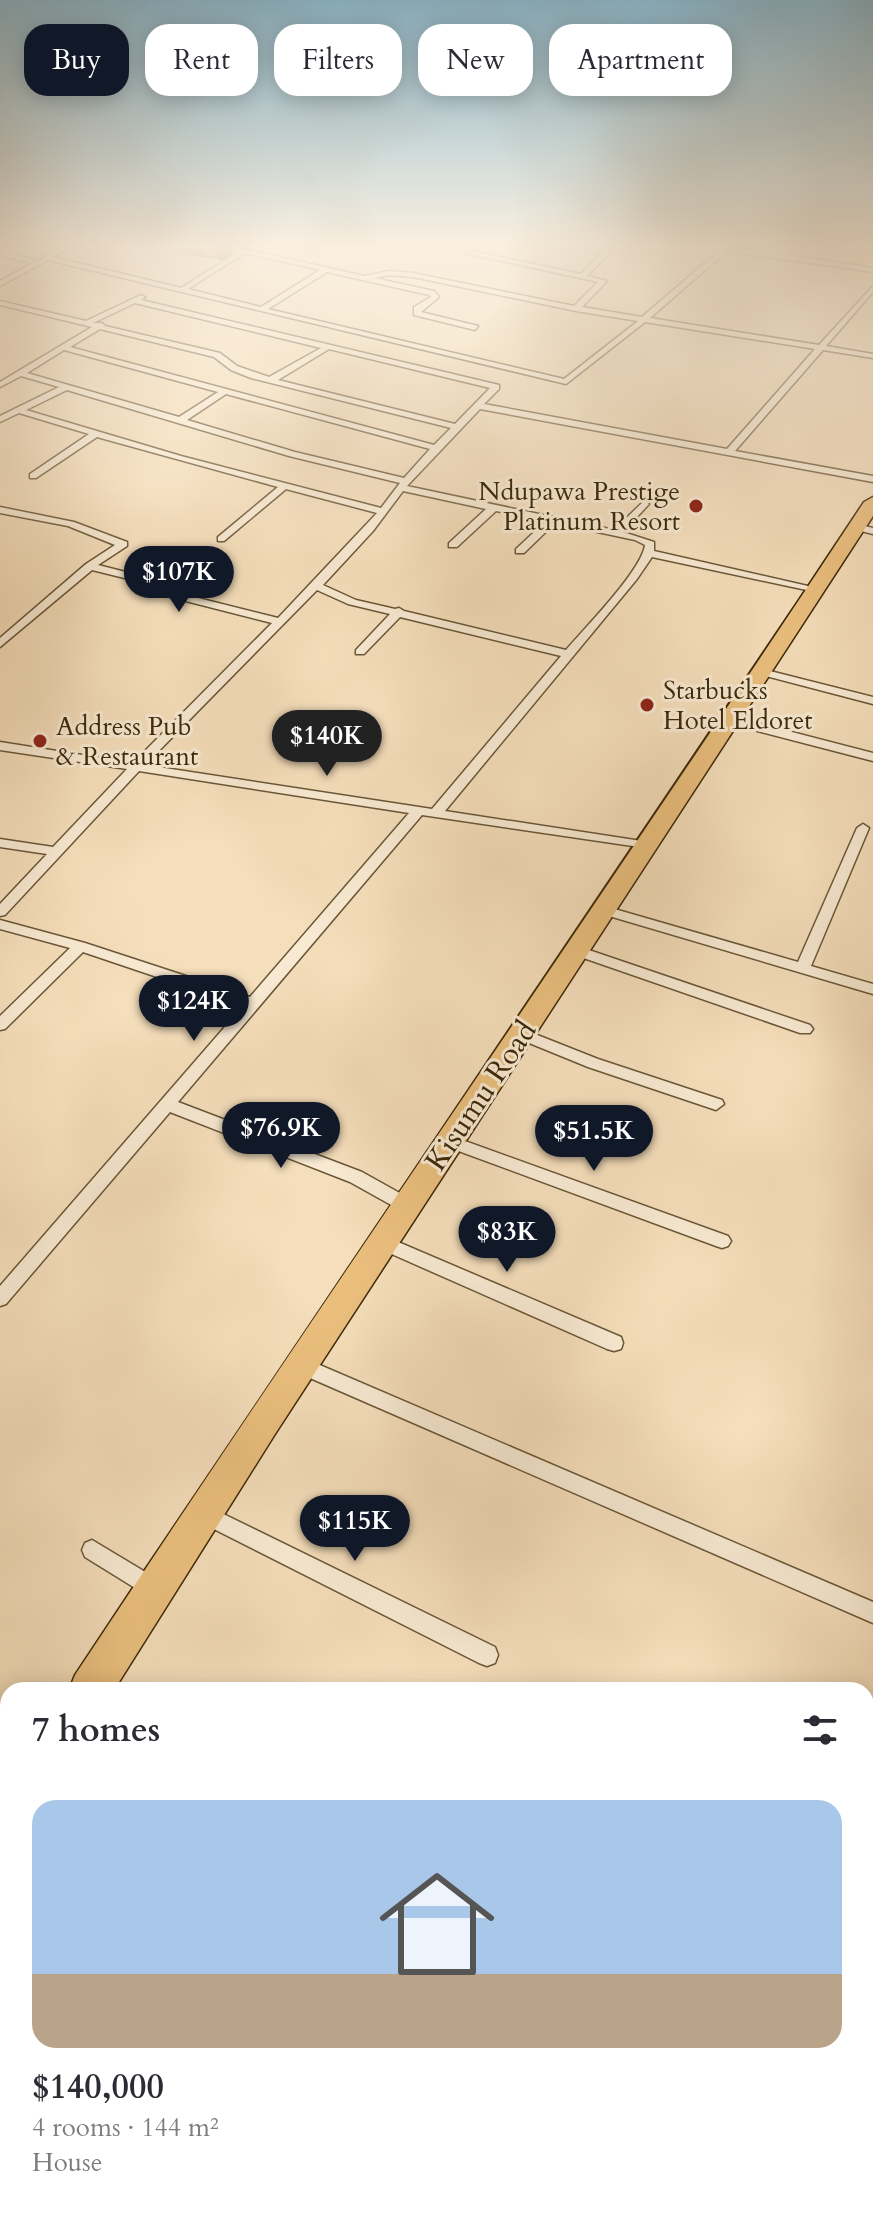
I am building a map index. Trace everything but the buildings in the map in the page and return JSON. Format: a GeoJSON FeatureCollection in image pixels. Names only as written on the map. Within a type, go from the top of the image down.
{"type":"FeatureCollection","features":[{"type":"Feature","properties":{"kind":"highway","name":"Kisumu Road"},"geometry":{"type":"LineString","coordinates":[[95,1682],[203,1513],[816,589],[865,529],[873,502]]}},
{"type":"Feature","properties":{"kind":"street"},"geometry":{"type":"LineString","coordinates":[[0,385],[61,350]]}},
{"type":"Feature","properties":{"kind":"street"},"geometry":{"type":"LineString","coordinates":[[70,350],[435,448]]}},
{"type":"Feature","properties":{"kind":"street"},"geometry":{"type":"LineString","coordinates":[[196,350],[217,355],[234,368],[271,380],[455,427]]}},
{"type":"Feature","properties":{"kind":"street"},"geometry":{"type":"LineString","coordinates":[[271,380],[324,350]]}},
{"type":"Feature","properties":{"kind":"street"},"geometry":{"type":"LineString","coordinates":[[0,912],[138,768],[173,727],[316,586],[435,448],[496,386],[339,350]]}},
{"type":"Feature","properties":{"kind":"street"},"geometry":{"type":"LineString","coordinates":[[433,350],[566,382],[606,350]]}},
{"type":"Feature","properties":{"kind":"street"},"geometry":{"type":"LineString","coordinates":[[729,452],[816,350]]}},
{"type":"Feature","properties":{"kind":"street"},"geometry":{"type":"LineString","coordinates":[[833,350],[873,356]]}},
{"type":"Feature","properties":{"kind":"street"},"geometry":{"type":"LineString","coordinates":[[20,373],[403,484],[493,508],[647,542],[649,553],[435,814]]}},
{"type":"Feature","properties":{"kind":"street"},"geometry":{"type":"LineString","coordinates":[[0,419],[64,388]]}},
{"type":"Feature","properties":{"kind":"street"},"geometry":{"type":"LineString","coordinates":[[179,421],[225,391]]}},
{"type":"Feature","properties":{"kind":"street"},"geometry":{"type":"LineString","coordinates":[[479,406],[873,479]]}},
{"type":"Feature","properties":{"kind":"street"},"geometry":{"type":"LineString","coordinates":[[17,410],[283,487],[382,511]]}},
{"type":"Feature","properties":{"kind":"street"},"geometry":{"type":"LineString","coordinates":[[33,476],[95,434]]}},
{"type":"Feature","properties":{"kind":"street"},"geometry":{"type":"LineString","coordinates":[[221,539],[283,487]]}},
{"type":"Feature","properties":{"kind":"street"},"geometry":{"type":"LineString","coordinates":[[616,534],[644,504]]}},
{"type":"Feature","properties":{"kind":"street"},"geometry":{"type":"LineString","coordinates":[[453,545],[493,508]]}},
{"type":"Feature","properties":{"kind":"street"},"geometry":{"type":"LineString","coordinates":[[0,510],[71,524],[123,544],[90,566],[0,644]]}},
{"type":"Feature","properties":{"kind":"street"},"geometry":{"type":"LineString","coordinates":[[520,551],[552,521]]}},
{"type":"Feature","properties":{"kind":"street"},"geometry":{"type":"LineString","coordinates":[[649,553],[816,589]]}},
{"type":"Feature","properties":{"kind":"street"},"geometry":{"type":"LineString","coordinates":[[90,566],[157,583],[174,595],[281,622]]}},
{"type":"Feature","properties":{"kind":"street"},"geometry":{"type":"LineString","coordinates":[[316,586],[352,602],[568,654]]}},
{"type":"Feature","properties":{"kind":"street"},"geometry":{"type":"LineString","coordinates":[[360,652],[399,611]]}},
{"type":"Feature","properties":{"kind":"street"},"geometry":{"type":"LineString","coordinates":[[762,672],[873,701]]}},
{"type":"Feature","properties":{"kind":"street"},"geometry":{"type":"LineString","coordinates":[[730,720],[873,757]]}},
{"type":"Feature","properties":{"kind":"street"},"geometry":{"type":"LineString","coordinates":[[0,746],[648,846]]}},
{"type":"Feature","properties":{"kind":"street"},"geometry":{"type":"LineString","coordinates":[[0,1299],[418,811]]}},
{"type":"Feature","properties":{"kind":"street"},"geometry":{"type":"LineString","coordinates":[[803,968],[863,828]]}},
{"type":"Feature","properties":{"kind":"street"},"geometry":{"type":"LineString","coordinates":[[0,843],[58,852]]}},
{"type":"Feature","properties":{"kind":"street"},"geometry":{"type":"LineString","coordinates":[[604,910],[873,989]]}},
{"type":"Feature","properties":{"kind":"street"},"geometry":{"type":"LineString","coordinates":[[0,924],[80,946],[254,1004]]}},
{"type":"Feature","properties":{"kind":"street"},"geometry":{"type":"LineString","coordinates":[[0,1025],[80,946]]}},
{"type":"Feature","properties":{"kind":"street"},"geometry":{"type":"LineString","coordinates":[[577,951],[805,1029]]}},
{"type":"Feature","properties":{"kind":"street"},"geometry":{"type":"LineString","coordinates":[[522,1034],[593,1063],[716,1104]]}},
{"type":"Feature","properties":{"kind":"street"},"geometry":{"type":"LineString","coordinates":[[168,1105],[356,1177],[408,1206]]}},
{"type":"Feature","properties":{"kind":"street"},"geometry":{"type":"LineString","coordinates":[[451,1142],[722,1241]]}},
{"type":"Feature","properties":{"kind":"street"},"geometry":{"type":"LineString","coordinates":[[384,1243],[614,1343]]}},
{"type":"Feature","properties":{"kind":"street"},"geometry":{"type":"LineString","coordinates":[[301,1365],[873,1613]]}},
{"type":"Feature","properties":{"kind":"street"},"geometry":{"type":"LineString","coordinates":[[203,1513],[487,1655]]}},
{"type":"Feature","properties":{"kind":"street"},"geometry":{"type":"LineString","coordinates":[[92,1550],[155,1589]]}},
{"type":"Feature","properties":{"kind":"place","name":"Ndupawa Prestige Platinum Resort"},"geometry":{"type":"Point","coordinates":[696,506]}},
{"type":"Feature","properties":{"kind":"place","name":"Starbucks Hotel Eldoret"},"geometry":{"type":"Point","coordinates":[647,705]}},
{"type":"Feature","properties":{"kind":"place","name":"Address Pub & Restaurant"},"geometry":{"type":"Point","coordinates":[40,741]}}]}
